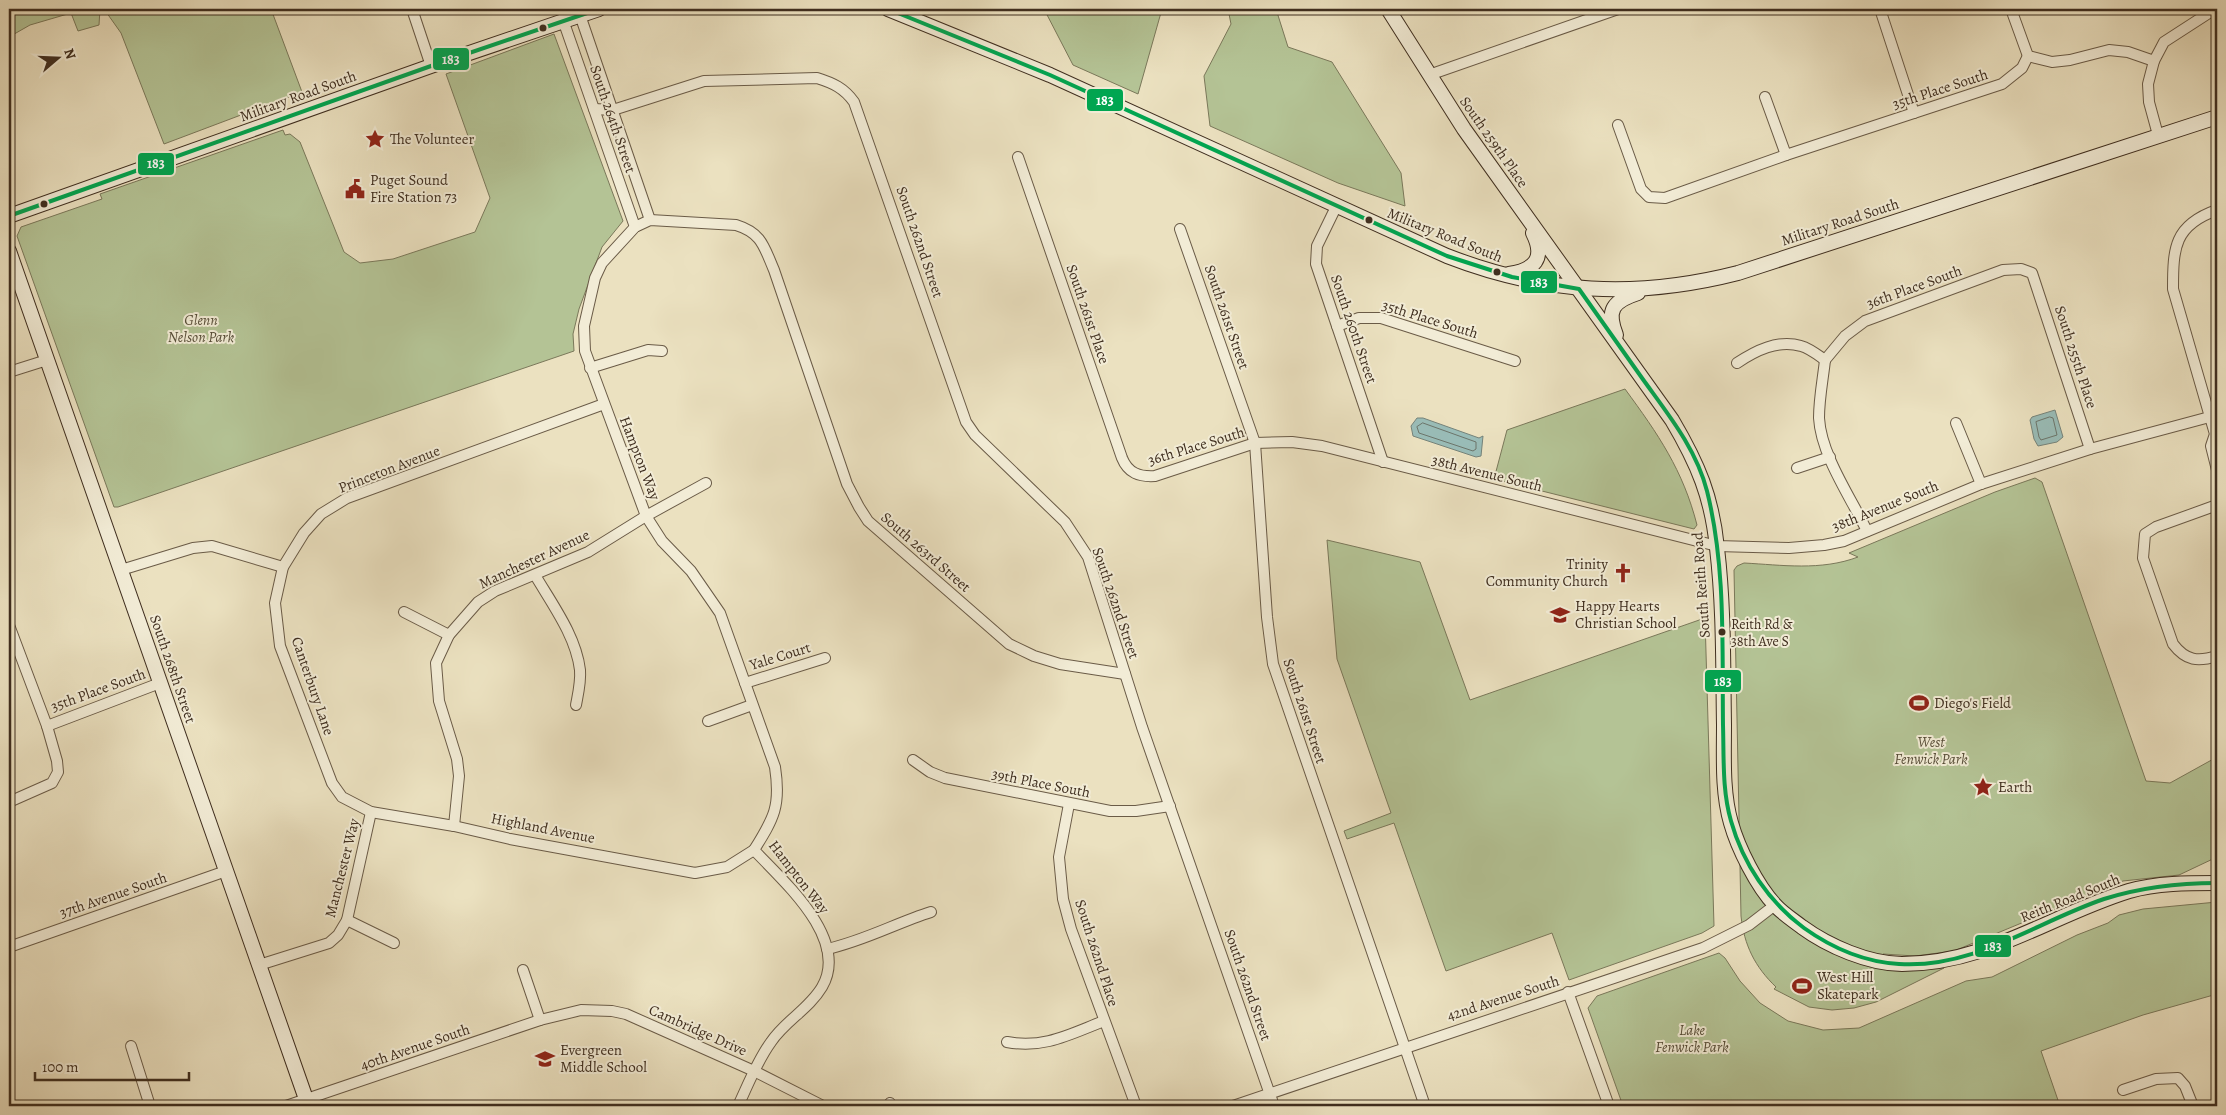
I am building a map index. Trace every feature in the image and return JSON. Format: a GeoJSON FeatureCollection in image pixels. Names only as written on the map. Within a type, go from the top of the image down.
{"type":"FeatureCollection","features":[{"type":"Feature","properties":{"kind":"main road","name":"Military Road South"},"geometry":{"type":"LineString","coordinates":[[9,216],[431,66],[599,9]]}},
{"type":"Feature","properties":{"kind":"main road","name":"Military Road South"},"geometry":{"type":"LineString","coordinates":[[888,9],[1050,75],[1446,256],[1528,282],[1579,289],[1653,289],[1696,283],[1738,273],[2217,117]]}},
{"type":"Feature","properties":{"kind":"main road","name":"South 259th Place"},"geometry":{"type":"LineString","coordinates":[[1388,9],[1464,129],[1579,289]]}},
{"type":"Feature","properties":{"kind":"main road"},"geometry":{"type":"LineString","coordinates":[[1503,275],[1528,269],[1534,264],[1538,253],[1538,245],[1516,202]]}},
{"type":"Feature","properties":{"kind":"main road","name":"South 268th Street"},"geometry":{"type":"LineString","coordinates":[[9,250],[306,1099]]}},
{"type":"Feature","properties":{"kind":"main road","name":"South Reith Road"},"geometry":{"type":"LineString","coordinates":[[1579,289],[1672,420],[1693,456],[1706,489],[1717,546],[1721,585],[1725,777],[1729,814],[1744,854],[1760,884],[1775,905]]}},
{"type":"Feature","properties":{"kind":"main road"},"geometry":{"type":"LineString","coordinates":[[1622,350],[1611,320],[1613,308],[1620,300],[1653,289]]}},
{"type":"Feature","properties":{"kind":"main road","name":"Reith Road South"},"geometry":{"type":"LineString","coordinates":[[1775,905],[1813,936],[1860,956],[1898,964],[1928,963],[1974,954],[2132,890],[2180,884],[2217,883]]}},
{"type":"Feature","properties":{"kind":"street"},"geometry":{"type":"LineString","coordinates":[[412,9],[431,66]]}},
{"type":"Feature","properties":{"kind":"street"},"geometry":{"type":"LineString","coordinates":[[1429,75],[1618,9]]}},
{"type":"Feature","properties":{"kind":"street"},"geometry":{"type":"LineString","coordinates":[[1880,9],[1914,113]]}},
{"type":"Feature","properties":{"kind":"street"},"geometry":{"type":"LineString","coordinates":[[2011,9],[2028,56],[2052,62],[2070,60],[2109,50],[2128,52],[2154,61]]}},
{"type":"Feature","properties":{"kind":"street"},"geometry":{"type":"LineString","coordinates":[[2158,135],[2149,102],[2148,84],[2154,61],[2164,42],[2215,9]]}},
{"type":"Feature","properties":{"kind":"street","name":"South 264th Street"},"geometry":{"type":"LineString","coordinates":[[580,15],[650,220]]}},
{"type":"Feature","properties":{"kind":"street","name":"South 264th Street"},"geometry":{"type":"LineString","coordinates":[[563,20],[635,227]]}},
{"type":"Feature","properties":{"kind":"street","name":"35th Place South"},"geometry":{"type":"LineString","coordinates":[[1618,125],[1641,189],[1649,197],[1665,198],[1786,155],[2002,84],[2022,68],[2028,56]]}},
{"type":"Feature","properties":{"kind":"street","name":"South 262nd Street"},"geometry":{"type":"LineString","coordinates":[[613,110],[704,81],[817,78],[832,83],[846,91],[859,112],[966,422],[975,435],[1065,522],[1088,557],[1125,674],[1274,1106]]}},
{"type":"Feature","properties":{"kind":"street"},"geometry":{"type":"LineString","coordinates":[[1765,97],[1786,155]]}},
{"type":"Feature","properties":{"kind":"street"},"geometry":{"type":"LineString","coordinates":[[594,109],[613,110]]}},
{"type":"Feature","properties":{"kind":"street","name":"South 261st Place"},"geometry":{"type":"LineString","coordinates":[[1018,157],[1122,458],[1128,470],[1136,475]]}},
{"type":"Feature","properties":{"kind":"street","name":"South 260th Street"},"geometry":{"type":"LineString","coordinates":[[1336,206],[1317,246],[1316,264],[1383,462]]}},
{"type":"Feature","properties":{"kind":"street"},"geometry":{"type":"LineString","coordinates":[[2217,210],[2196,220],[2179,236],[2174,251],[2173,289],[2214,415],[2216,435],[2210,446],[2217,470]]}},
{"type":"Feature","properties":{"kind":"street","name":"South 263rd Street"},"geometry":{"type":"LineString","coordinates":[[650,220],[736,225],[747,228],[756,234],[762,242],[774,270],[847,484],[868,521],[1009,644],[1034,656],[1060,664],[1125,674]]}},
{"type":"Feature","properties":{"kind":"street","name":"Hampton Way"},"geometry":{"type":"LineString","coordinates":[[650,220],[635,227],[602,263],[595,278],[583,330],[585,351],[646,516],[662,541],[691,571],[720,613],[775,767],[778,790],[772,822],[754,850],[813,917],[823,933],[829,958],[828,976],[822,987],[810,1003],[783,1026],[761,1057],[738,1106]]}},
{"type":"Feature","properties":{"kind":"street","name":"South 261st Street"},"geometry":{"type":"LineString","coordinates":[[1180,229],[1255,443],[1272,664],[1426,1106]]}},
{"type":"Feature","properties":{"kind":"street","name":"36th Place South"},"geometry":{"type":"LineString","coordinates":[[1825,360],[1845,336],[1865,321],[2003,270],[2021,269],[2032,273]]}},
{"type":"Feature","properties":{"kind":"street","name":"South 255th Place"},"geometry":{"type":"LineString","coordinates":[[2032,273],[2090,449]]}},
{"type":"Feature","properties":{"kind":"street","name":"35th Place South"},"geometry":{"type":"LineString","coordinates":[[1337,326],[1359,318],[1381,318],[1515,361]]}},
{"type":"Feature","properties":{"kind":"street"},"geometry":{"type":"LineString","coordinates":[[1737,363],[1769,346],[1784,344],[1802,346],[1825,360],[1819,419],[1823,440],[1868,531]]}},
{"type":"Feature","properties":{"kind":"street"},"geometry":{"type":"LineString","coordinates":[[590,368],[648,350],[662,351]]}},
{"type":"Feature","properties":{"kind":"street"},"geometry":{"type":"LineString","coordinates":[[9,372],[47,360]]}},
{"type":"Feature","properties":{"kind":"street","name":"Princeton Avenue"},"geometry":{"type":"LineString","coordinates":[[282,567],[304,533],[321,514],[347,498],[604,404]]}},
{"type":"Feature","properties":{"kind":"street","name":"38th Avenue South"},"geometry":{"type":"LineString","coordinates":[[1383,462],[1717,546],[1789,548],[1824,546],[1868,531],[1981,484],[2090,449],[2214,415]]}},
{"type":"Feature","properties":{"kind":"street"},"geometry":{"type":"LineString","coordinates":[[1956,423],[1981,484]]}},
{"type":"Feature","properties":{"kind":"street","name":"36th Place South"},"geometry":{"type":"LineString","coordinates":[[1136,475],[1145,477],[1155,476],[1255,443],[1292,442],[1322,446],[1383,462]]}},
{"type":"Feature","properties":{"kind":"street"},"geometry":{"type":"LineString","coordinates":[[1797,468],[1830,457]]}},
{"type":"Feature","properties":{"kind":"street","name":"Manchester Avenue"},"geometry":{"type":"LineString","coordinates":[[454,826],[459,776],[439,701],[436,663],[450,634],[478,602],[512,583],[588,552],[646,516],[706,483]]}},
{"type":"Feature","properties":{"kind":"street"},"geometry":{"type":"LineString","coordinates":[[2217,504],[2156,527],[2145,534],[2143,558],[2173,644],[2187,658],[2199,661],[2217,656]]}},
{"type":"Feature","properties":{"kind":"street"},"geometry":{"type":"LineString","coordinates":[[121,570],[194,548],[212,546],[282,567]]}},
{"type":"Feature","properties":{"kind":"street","name":"Canterbury Lane"},"geometry":{"type":"LineString","coordinates":[[282,567],[275,603],[280,646],[332,783]]}},
{"type":"Feature","properties":{"kind":"street"},"geometry":{"type":"LineString","coordinates":[[535,575],[565,627],[575,650],[580,670],[580,685],[576,705]]}},
{"type":"Feature","properties":{"kind":"street"},"geometry":{"type":"LineString","coordinates":[[404,612],[450,634]]}},
{"type":"Feature","properties":{"kind":"street"},"geometry":{"type":"LineString","coordinates":[[9,625],[58,760],[58,772],[52,783],[9,802]]}},
{"type":"Feature","properties":{"kind":"street","name":"Yale Court"},"geometry":{"type":"LineString","coordinates":[[744,683],[825,658]]}},
{"type":"Feature","properties":{"kind":"street","name":"35th Place South"},"geometry":{"type":"LineString","coordinates":[[47,726],[160,683]]}},
{"type":"Feature","properties":{"kind":"street"},"geometry":{"type":"LineString","coordinates":[[708,721],[752,705]]}},
{"type":"Feature","properties":{"kind":"street","name":"39th Place South"},"geometry":{"type":"LineString","coordinates":[[913,760],[930,772],[945,778],[1069,804],[1126,812],[1170,806]]}},
{"type":"Feature","properties":{"kind":"street","name":"Highland Avenue"},"geometry":{"type":"LineString","coordinates":[[332,783],[342,797],[372,812],[695,873],[727,867],[754,850]]}},
{"type":"Feature","properties":{"kind":"street","name":"South 262nd Place"},"geometry":{"type":"LineString","coordinates":[[1069,804],[1059,857],[1063,899],[1071,929],[1136,1106]]}},
{"type":"Feature","properties":{"kind":"street","name":"Manchester Way"},"geometry":{"type":"LineString","coordinates":[[259,965],[328,943],[338,935],[347,920],[372,812]]}},
{"type":"Feature","properties":{"kind":"street","name":"37th Avenue South"},"geometry":{"type":"LineString","coordinates":[[9,947],[226,871]]}},
{"type":"Feature","properties":{"kind":"street","name":"42nd Avenue South"},"geometry":{"type":"LineString","coordinates":[[1233,1106],[1703,948],[1749,925],[1775,905]]}},
{"type":"Feature","properties":{"kind":"street"},"geometry":{"type":"LineString","coordinates":[[827,949],[847,945],[873,936],[903,921],[931,912]]}},
{"type":"Feature","properties":{"kind":"street"},"geometry":{"type":"LineString","coordinates":[[347,920],[394,943]]}},
{"type":"Feature","properties":{"kind":"street"},"geometry":{"type":"LineString","coordinates":[[523,970],[540,1020]]}},
{"type":"Feature","properties":{"kind":"street"},"geometry":{"type":"LineString","coordinates":[[1568,992],[1609,1106]]}},
{"type":"Feature","properties":{"kind":"street","name":"Cambridge Drive"},"geometry":{"type":"LineString","coordinates":[[555,1016],[588,1010],[626,1014],[754,1071],[823,1106]]}},
{"type":"Feature","properties":{"kind":"street","name":"40th Avenue South"},"geometry":{"type":"LineString","coordinates":[[286,1106],[555,1016]]}},
{"type":"Feature","properties":{"kind":"street"},"geometry":{"type":"LineString","coordinates":[[1007,1042],[1020,1045],[1039,1044],[1104,1021]]}},
{"type":"Feature","properties":{"kind":"street"},"geometry":{"type":"LineString","coordinates":[[131,1046],[150,1106]]}},
{"type":"Feature","properties":{"kind":"street"},"geometry":{"type":"LineString","coordinates":[[2123,1090],[2156,1079],[2178,1078],[2185,1086],[2193,1106]]}},
{"type":"Feature","properties":{"kind":"green space"},"geometry":{"type":"Polygon","coordinates":[[[9,9],[100,9],[99,25],[78,31],[71,13],[30,25],[9,37],[9,9]]]}},
{"type":"Feature","properties":{"kind":"green space"},"geometry":{"type":"Polygon","coordinates":[[[104,9],[271,9],[302,92],[164,144],[121,33],[104,9]]]}},
{"type":"Feature","properties":{"kind":"green space"},"geometry":{"type":"Polygon","coordinates":[[[1044,9],[1162,9],[1138,94],[1073,65],[1044,9]]]}},
{"type":"Feature","properties":{"kind":"green space"},"geometry":{"type":"Polygon","coordinates":[[[1228,9],[1276,9],[1288,47],[1332,62],[1401,173],[1405,206],[1338,183],[1210,126],[1204,76],[1231,24],[1228,9]]]}},
{"type":"Feature","properties":{"kind":"green space","name":"Glenn Nelson Park"},"geometry":{"type":"Polygon","coordinates":[[[554,34],[623,221],[602,247],[579,309],[573,334],[574,351],[114,507],[17,236],[21,227],[102,199],[100,194],[283,130],[285,135],[290,134],[300,142],[344,252],[360,263],[393,259],[475,232],[490,198],[446,74],[554,34]]]}},
{"type":"Feature","properties":{"kind":"green space"},"geometry":{"type":"Polygon","coordinates":[[[1625,389],[1659,437],[1677,470],[1697,525],[1694,529],[1494,479],[1507,430],[1625,389]]]}},
{"type":"Feature","properties":{"kind":"green space","name":"West Fenwick Park"},"geometry":{"type":"Polygon","coordinates":[[[2035,478],[2042,482],[2146,781],[2170,783],[2217,757],[2217,857],[2179,875],[2123,881],[1954,951],[1915,956],[1883,954],[1887,968],[1944,968],[1876,1002],[1854,1008],[1832,1010],[1809,1007],[1774,989],[1776,987],[1762,972],[1752,955],[1745,937],[1741,916],[1734,570],[1737,566],[1744,563],[1816,566],[1858,557],[1849,553],[1995,492],[2035,478]]]}},
{"type":"Feature","properties":{"kind":"green space"},"geometry":{"type":"Polygon","coordinates":[[[1327,540],[1420,562],[1470,700],[1705,618],[1714,926],[1702,933],[1569,980],[1552,933],[1446,971],[1394,823],[1347,839],[1344,831],[1391,813],[1337,659],[1327,540]]]}},
{"type":"Feature","properties":{"kind":"green space","name":"Lake Fenwick Park"},"geometry":{"type":"Polygon","coordinates":[[[2217,902],[2217,994],[2143,1015],[2041,1051],[2060,1106],[1623,1106],[1588,1008],[1597,996],[1719,953],[1725,958],[1740,981],[1760,1003],[1788,1021],[1823,1030],[1859,1028],[1966,981],[1992,977],[2077,935],[2108,923],[2119,915],[2143,909],[2217,902]]]}},
{"type":"Feature","properties":{"kind":"water"},"geometry":{"type":"Polygon","coordinates":[[[2055,410],[2063,437],[2057,442],[2038,446],[2034,439],[2030,420],[2032,417],[2055,410]]]}},
{"type":"Feature","properties":{"kind":"water"},"geometry":{"type":"Polygon","coordinates":[[[1417,418],[1423,418],[1479,438],[1483,436],[1481,456],[1476,457],[1413,436],[1411,426],[1417,418]]]}},
{"type":"Feature","properties":{"kind":"transit line","name":"183"},"geometry":{"type":"LineString","coordinates":[[9,216],[431,66],[599,9]]}},
{"type":"Feature","properties":{"kind":"transit line","name":"183"},"geometry":{"type":"LineString","coordinates":[[888,9],[1050,75],[1447,256],[1512,277],[1579,289],[1671,418],[1696,460],[1702,475],[1713,520],[1720,578],[1723,637],[1724,773],[1728,809],[1736,837],[1750,867],[1769,894],[1791,918],[1804,928],[1837,948],[1861,957],[1886,963],[1927,964],[1979,952],[2104,899],[2132,891],[2160,886],[2217,883]]}},
{"type":"Feature","properties":{"kind":"place","name":"The Volunteer"},"geometry":{"type":"Point","coordinates":[375,139]}},
{"type":"Feature","properties":{"kind":"place","name":"Puget Sound Fire Station 73"},"geometry":{"type":"Point","coordinates":[355,189]}},
{"type":"Feature","properties":{"kind":"place","name":"Trinity Community Church"},"geometry":{"type":"Point","coordinates":[1623,573]}},
{"type":"Feature","properties":{"kind":"place","name":"Happy Hearts Christian School"},"geometry":{"type":"Point","coordinates":[1560,615]}},
{"type":"Feature","properties":{"kind":"place","name":"Reith Rd & 38th Ave S"},"geometry":{"type":"Point","coordinates":[1722,632]}},
{"type":"Feature","properties":{"kind":"place","name":"Diego's Field"},"geometry":{"type":"Point","coordinates":[1919,703]}},
{"type":"Feature","properties":{"kind":"place","name":"Earth"},"geometry":{"type":"Point","coordinates":[1983,787]}},
{"type":"Feature","properties":{"kind":"place","name":"West Hill Skatepark"},"geometry":{"type":"Point","coordinates":[1802,986]}},
{"type":"Feature","properties":{"kind":"place","name":"Evergreen Middle School"},"geometry":{"type":"Point","coordinates":[545,1059]}}]}
